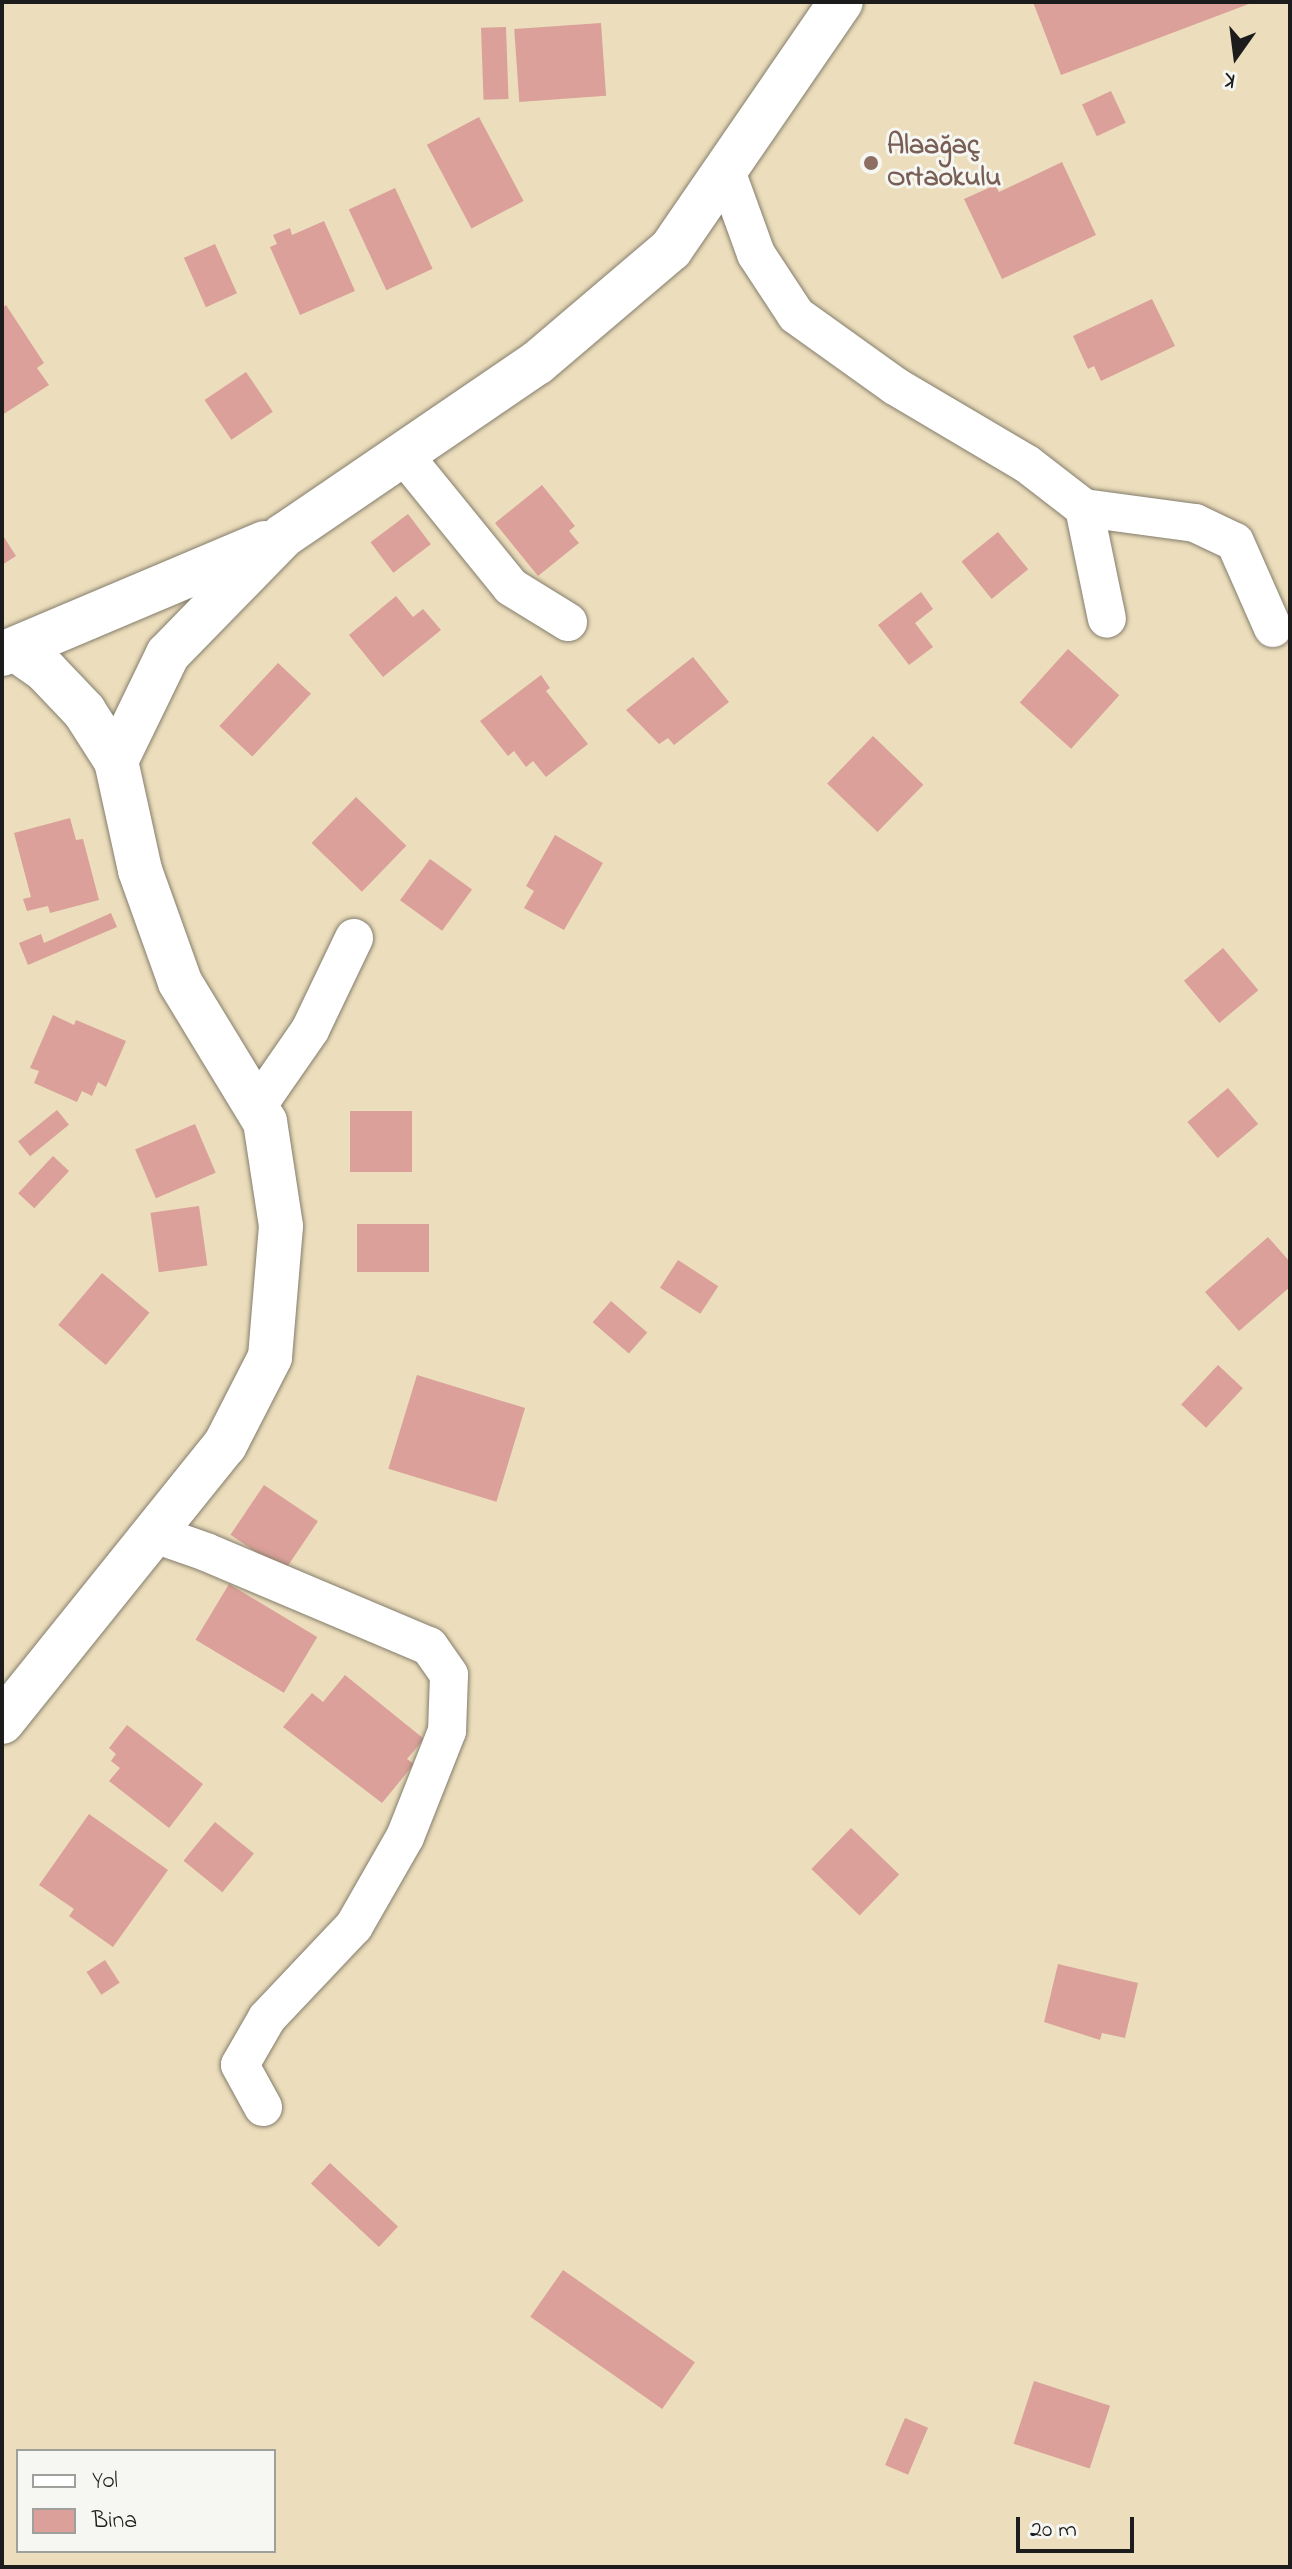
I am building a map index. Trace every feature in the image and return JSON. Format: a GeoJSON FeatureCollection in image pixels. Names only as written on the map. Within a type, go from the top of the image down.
{"type":"FeatureCollection","features":[{"type":"Feature","properties":{"kind":"street"},"geometry":{"type":"LineString","coordinates":[[116,761],[168,654],[283,536],[537,363],[671,249],[841,2]]}},
{"type":"Feature","properties":{"kind":"street"},"geometry":{"type":"LineString","coordinates":[[726,171],[756,254],[796,315],[895,386],[1027,464],[1084,508],[1195,523],[1235,542],[1273,628]]}},
{"type":"Feature","properties":{"kind":"street"},"geometry":{"type":"LineString","coordinates":[[403,454],[511,587],[568,622]]}},
{"type":"Feature","properties":{"kind":"street"},"geometry":{"type":"LineString","coordinates":[[1084,508],[1107,619]]}},
{"type":"Feature","properties":{"kind":"street"},"geometry":{"type":"LineString","coordinates":[[8,651],[283,536]]}},
{"type":"Feature","properties":{"kind":"street"},"geometry":{"type":"LineString","coordinates":[[2,1722],[225,1445],[270,1357],[281,1226],[265,1122],[180,982],[140,870],[116,761],[84,711],[45,670],[8,651]]}},
{"type":"Feature","properties":{"kind":"street"},"geometry":{"type":"LineString","coordinates":[[256,1108],[310,1030],[354,938]]}},
{"type":"Feature","properties":{"kind":"street"},"geometry":{"type":"LineString","coordinates":[[155,1534],[206,1552],[429,1646],[449,1675],[447,1731],[405,1837],[354,1926],[267,2018],[240,2065],[263,2107]]}},
{"type":"Feature","properties":{"kind":"building"},"geometry":{"type":"Polygon","coordinates":[[[1033,2],[1254,2],[1061,75],[1033,2]]]}},
{"type":"Feature","properties":{"kind":"building"},"geometry":{"type":"Polygon","coordinates":[[[601,23],[606,96],[519,102],[514,29],[601,23]]]}},
{"type":"Feature","properties":{"kind":"building"},"geometry":{"type":"Polygon","coordinates":[[[506,27],[509,99],[484,100],[481,28],[506,27]]]}},
{"type":"Feature","properties":{"kind":"building"},"geometry":{"type":"Polygon","coordinates":[[[1111,91],[1126,123],[1097,136],[1082,105],[1111,91]]]}},
{"type":"Feature","properties":{"kind":"building"},"geometry":{"type":"Polygon","coordinates":[[[479,117],[524,201],[472,229],[427,145],[479,117]]]}},
{"type":"Feature","properties":{"kind":"building"},"geometry":{"type":"Polygon","coordinates":[[[1062,162],[1096,235],[1002,279],[964,199],[995,185],[999,192],[1062,162]]]}},
{"type":"Feature","properties":{"kind":"building"},"geometry":{"type":"Polygon","coordinates":[[[395,188],[433,269],[386,290],[349,210],[395,188]]]}},
{"type":"Feature","properties":{"kind":"building"},"geometry":{"type":"Polygon","coordinates":[[[324,221],[355,291],[300,315],[270,247],[277,244],[273,235],[290,228],[292,235],[324,221]]]}},
{"type":"Feature","properties":{"kind":"building"},"geometry":{"type":"Polygon","coordinates":[[[215,244],[237,293],[206,307],[184,258],[215,244]]]}},
{"type":"Feature","properties":{"kind":"building"},"geometry":{"type":"Polygon","coordinates":[[[1152,299],[1175,346],[1101,381],[1094,366],[1088,369],[1073,336],[1152,299]]]}},
{"type":"Feature","properties":{"kind":"building"},"geometry":{"type":"Polygon","coordinates":[[[6,305],[44,363],[37,368],[49,385],[2,415],[2,308],[6,305]]]}},
{"type":"Feature","properties":{"kind":"building"},"geometry":{"type":"Polygon","coordinates":[[[246,372],[273,412],[231,440],[205,400],[246,372]]]}},
{"type":"Feature","properties":{"kind":"building"},"geometry":{"type":"Polygon","coordinates":[[[542,485],[575,526],[569,531],[579,543],[538,576],[495,523],[542,485]]]}},
{"type":"Feature","properties":{"kind":"building"},"geometry":{"type":"Polygon","coordinates":[[[408,514],[431,544],[393,573],[370,542],[408,514]]]}},
{"type":"Feature","properties":{"kind":"building"},"geometry":{"type":"Polygon","coordinates":[[[998,532],[1028,569],[992,599],[961,562],[998,532]]]}},
{"type":"Feature","properties":{"kind":"building"},"geometry":{"type":"Polygon","coordinates":[[[2,534],[16,556],[2,565],[2,534]]]}},
{"type":"Feature","properties":{"kind":"building"},"geometry":{"type":"Polygon","coordinates":[[[921,592],[933,609],[915,623],[933,647],[909,665],[878,625],[921,592]]]}},
{"type":"Feature","properties":{"kind":"building"},"geometry":{"type":"Polygon","coordinates":[[[396,596],[413,617],[423,609],[441,630],[383,677],[349,635],[396,596]]]}},
{"type":"Feature","properties":{"kind":"building"},"geometry":{"type":"Polygon","coordinates":[[[1068,649],[1119,695],[1071,749],[1020,703],[1068,649]]]}},
{"type":"Feature","properties":{"kind":"building"},"geometry":{"type":"Polygon","coordinates":[[[693,657],[729,702],[674,745],[668,738],[659,744],[626,710],[693,657]]]}},
{"type":"Feature","properties":{"kind":"building"},"geometry":{"type":"Polygon","coordinates":[[[278,663],[311,694],[252,757],[219,726],[278,663]]]}},
{"type":"Feature","properties":{"kind":"building"},"geometry":{"type":"Polygon","coordinates":[[[541,675],[550,688],[546,691],[588,744],[546,777],[533,761],[526,767],[514,751],[508,756],[480,721],[541,675]]]}},
{"type":"Feature","properties":{"kind":"building"},"geometry":{"type":"Polygon","coordinates":[[[873,736],[923,785],[878,832],[827,783],[873,736]]]}},
{"type":"Feature","properties":{"kind":"building"},"geometry":{"type":"Polygon","coordinates":[[[356,797],[406,846],[362,892],[312,843],[356,797]]]}},
{"type":"Feature","properties":{"kind":"building"},"geometry":{"type":"Polygon","coordinates":[[[70,818],[76,840],[83,839],[99,900],[50,913],[48,906],[27,911],[23,899],[31,897],[14,833],[70,818]]]}},
{"type":"Feature","properties":{"kind":"building"},"geometry":{"type":"Polygon","coordinates":[[[555,835],[603,863],[564,930],[524,908],[534,891],[526,886],[555,835]]]}},
{"type":"Feature","properties":{"kind":"building"},"geometry":{"type":"Polygon","coordinates":[[[430,859],[472,890],[442,931],[400,900],[430,859]]]}},
{"type":"Feature","properties":{"kind":"building"},"geometry":{"type":"Polygon","coordinates":[[[111,913],[117,927],[28,965],[19,943],[41,934],[44,943],[111,913]]]}},
{"type":"Feature","properties":{"kind":"building"},"geometry":{"type":"Polygon","coordinates":[[[1223,948],[1258,990],[1219,1023],[1184,981],[1223,948]]]}},
{"type":"Feature","properties":{"kind":"building"},"geometry":{"type":"Polygon","coordinates":[[[53,1015],[74,1025],[76,1020],[126,1041],[106,1087],[98,1082],[92,1096],[82,1091],[77,1102],[34,1083],[39,1071],[30,1068],[53,1015]]]}},
{"type":"Feature","properties":{"kind":"building"},"geometry":{"type":"Polygon","coordinates":[[[1228,1088],[1258,1124],[1218,1158],[1187,1122],[1228,1088]]]}},
{"type":"Feature","properties":{"kind":"building"},"geometry":{"type":"Polygon","coordinates":[[[57,1110],[69,1125],[30,1156],[18,1141],[57,1110]]]}},
{"type":"Feature","properties":{"kind":"building"},"geometry":{"type":"Polygon","coordinates":[[[350,1111],[412,1111],[412,1172],[350,1172],[350,1111]]]}},
{"type":"Feature","properties":{"kind":"building"},"geometry":{"type":"Polygon","coordinates":[[[195,1124],[216,1173],[156,1198],[135,1149],[195,1124]]]}},
{"type":"Feature","properties":{"kind":"building"},"geometry":{"type":"Polygon","coordinates":[[[53,1156],[69,1171],[34,1208],[18,1193],[53,1156]]]}},
{"type":"Feature","properties":{"kind":"building"},"geometry":{"type":"Polygon","coordinates":[[[199,1206],[207,1265],[159,1272],[150,1213],[199,1206]]]}},
{"type":"Feature","properties":{"kind":"building"},"geometry":{"type":"Polygon","coordinates":[[[357,1224],[429,1224],[429,1272],[357,1272],[357,1224]]]}},
{"type":"Feature","properties":{"kind":"building"},"geometry":{"type":"Polygon","coordinates":[[[1268,1237],[1290,1262],[1290,1287],[1239,1331],[1205,1292],[1268,1237]]]}},
{"type":"Feature","properties":{"kind":"building"},"geometry":{"type":"Polygon","coordinates":[[[678,1260],[718,1286],[700,1314],[660,1288],[678,1260]]]}},
{"type":"Feature","properties":{"kind":"building"},"geometry":{"type":"Polygon","coordinates":[[[102,1273],[149,1313],[106,1365],[58,1325],[102,1273]]]}},
{"type":"Feature","properties":{"kind":"building"},"geometry":{"type":"Polygon","coordinates":[[[611,1301],[647,1332],[629,1354],[593,1322],[611,1301]]]}},
{"type":"Feature","properties":{"kind":"building"},"geometry":{"type":"Polygon","coordinates":[[[1218,1365],[1243,1388],[1206,1428],[1181,1404],[1218,1365]]]}},
{"type":"Feature","properties":{"kind":"building"},"geometry":{"type":"Polygon","coordinates":[[[417,1375],[525,1408],[496,1502],[388,1469],[417,1375]]]}},
{"type":"Feature","properties":{"kind":"building"},"geometry":{"type":"Polygon","coordinates":[[[264,1485],[318,1521],[284,1571],[230,1535],[264,1485]]]}},
{"type":"Feature","properties":{"kind":"building"},"geometry":{"type":"Polygon","coordinates":[[[229,1584],[317,1637],[284,1693],[196,1640],[229,1584]]]}},
{"type":"Feature","properties":{"kind":"building"},"geometry":{"type":"Polygon","coordinates":[[[345,1675],[424,1739],[407,1759],[414,1764],[382,1803],[283,1727],[312,1693],[323,1702],[345,1675]]]}},
{"type":"Feature","properties":{"kind":"building"},"geometry":{"type":"Polygon","coordinates":[[[127,1725],[203,1784],[169,1828],[109,1781],[120,1768],[111,1761],[116,1754],[109,1748],[127,1725]]]}},
{"type":"Feature","properties":{"kind":"building"},"geometry":{"type":"Polygon","coordinates":[[[89,1814],[168,1870],[113,1947],[69,1916],[74,1909],[39,1885],[89,1814]]]}},
{"type":"Feature","properties":{"kind":"building"},"geometry":{"type":"Polygon","coordinates":[[[215,1822],[254,1853],[222,1892],[184,1861],[215,1822]]]}},
{"type":"Feature","properties":{"kind":"building"},"geometry":{"type":"Polygon","coordinates":[[[851,1828],[899,1875],[860,1916],[811,1869],[851,1828]]]}},
{"type":"Feature","properties":{"kind":"building"},"geometry":{"type":"Polygon","coordinates":[[[105,1960],[120,1983],[101,1995],[87,1972],[105,1960]]]}},
{"type":"Feature","properties":{"kind":"building"},"geometry":{"type":"Polygon","coordinates":[[[1058,1964],[1138,1983],[1125,2038],[1102,2033],[1100,2040],[1044,2022],[1058,1964]]]}},
{"type":"Feature","properties":{"kind":"building"},"geometry":{"type":"Polygon","coordinates":[[[330,2163],[398,2226],[379,2247],[311,2183],[330,2163]]]}},
{"type":"Feature","properties":{"kind":"building"},"geometry":{"type":"Polygon","coordinates":[[[563,2270],[695,2362],[662,2409],[530,2317],[563,2270]]]}},
{"type":"Feature","properties":{"kind":"building"},"geometry":{"type":"Polygon","coordinates":[[[1034,2381],[1110,2406],[1090,2468],[1014,2444],[1034,2381]]]}},
{"type":"Feature","properties":{"kind":"building"},"geometry":{"type":"Polygon","coordinates":[[[905,2418],[928,2428],[908,2475],[885,2465],[905,2418]]]}},
{"type":"Feature","properties":{"kind":"place","name":"Alaağaç Ortaokulu"},"geometry":{"type":"Point","coordinates":[871,163]}}]}
